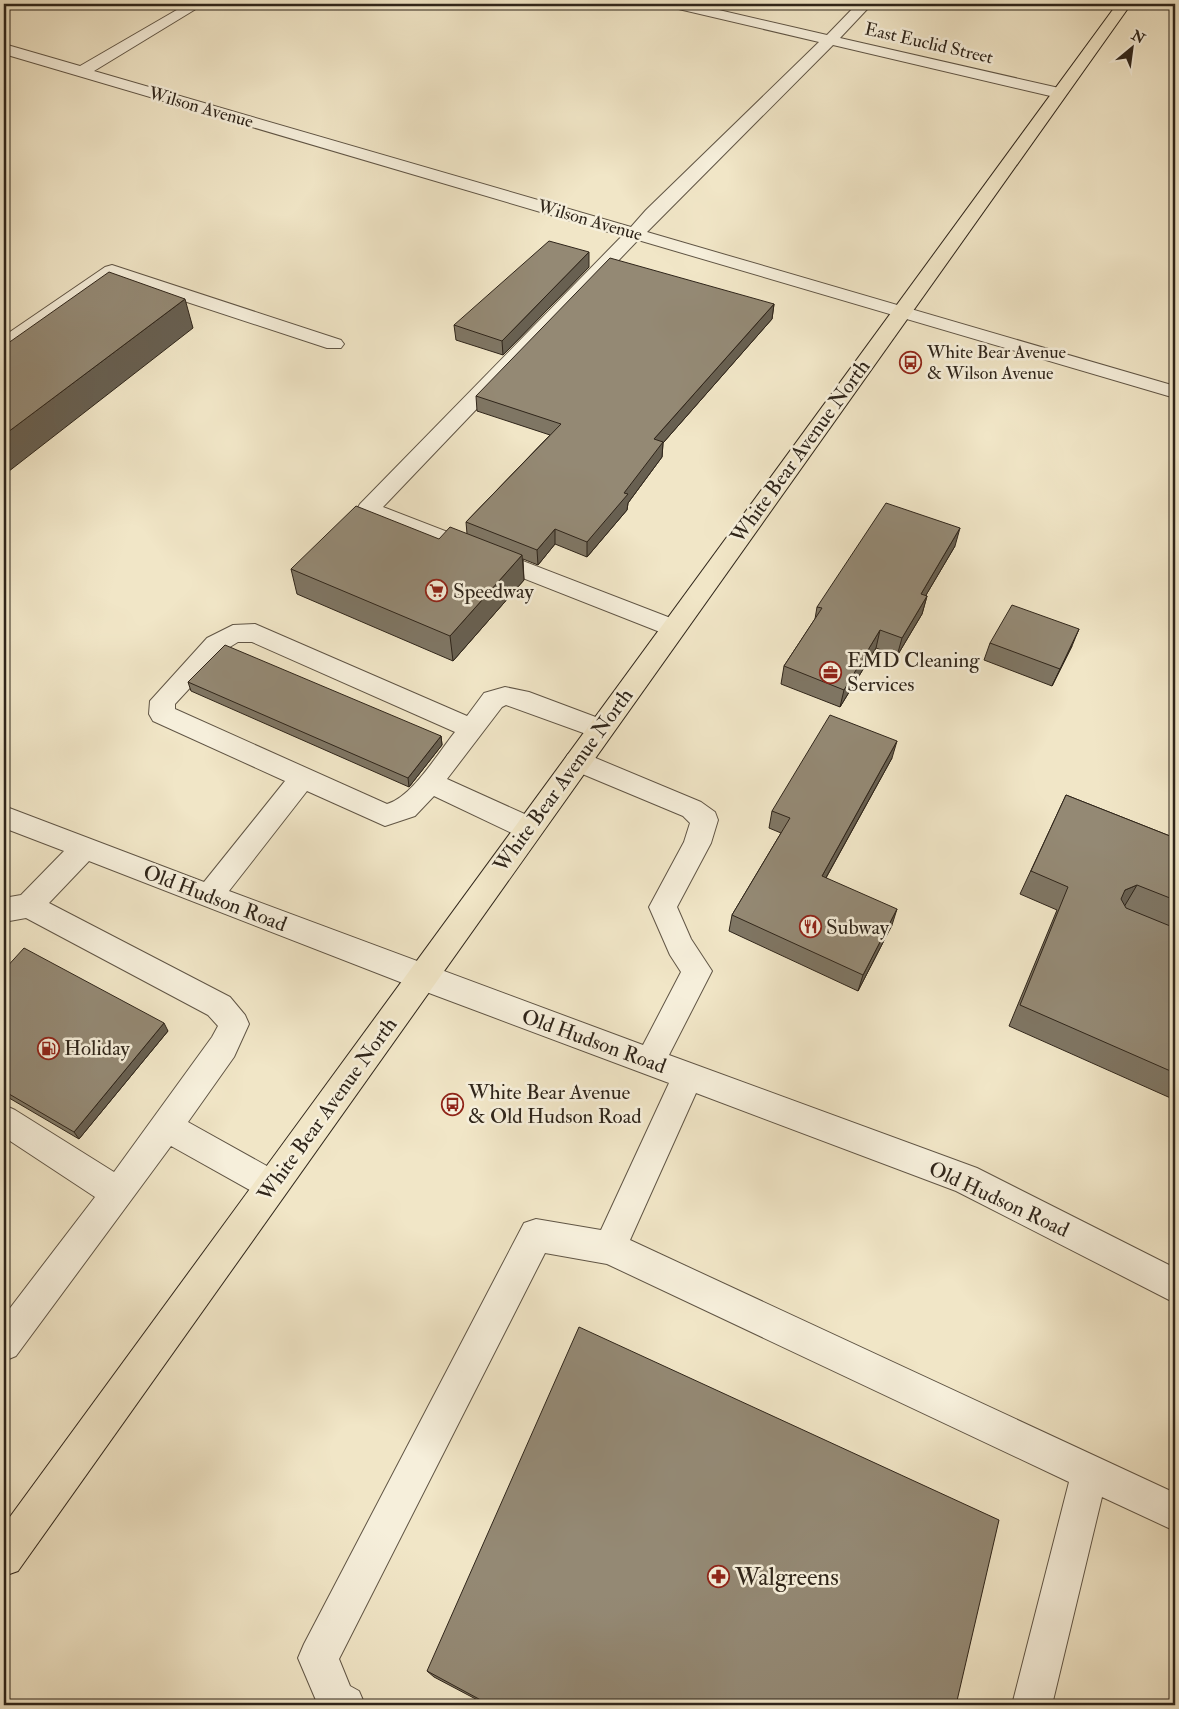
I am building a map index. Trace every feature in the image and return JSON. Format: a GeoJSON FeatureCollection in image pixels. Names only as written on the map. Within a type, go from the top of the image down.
{"type":"FeatureCollection","features":[{"type":"Feature","properties":{"kind":"main road","name":"White Bear Avenue North"},"geometry":{"type":"LineString","coordinates":[[4,1557],[1124,4]]}},
{"type":"Feature","properties":{"kind":"street"},"geometry":{"type":"LineString","coordinates":[[81,72],[197,4]]}},
{"type":"Feature","properties":{"kind":"street","name":"East Euclid Street"},"geometry":{"type":"LineString","coordinates":[[675,4],[1059,93]]}},
{"type":"Feature","properties":{"kind":"street"},"geometry":{"type":"LineString","coordinates":[[673,628],[368,509],[615,252],[636,234],[652,214],[865,4]]}},
{"type":"Feature","properties":{"kind":"street","name":"Wilson Avenue"},"geometry":{"type":"LineString","coordinates":[[4,50],[1175,392]]}},
{"type":"Feature","properties":{"kind":"street"},"geometry":{"type":"LineString","coordinates":[[4,345],[112,271],[334,344]]}},
{"type":"Feature","properties":{"kind":"street"},"geometry":{"type":"LineString","coordinates":[[471,728],[255,633],[233,634],[216,644],[163,701],[162,714],[385,815],[406,809],[430,783],[493,700],[505,696],[520,699],[600,729]]}},
{"type":"Feature","properties":{"kind":"street"},"geometry":{"type":"LineString","coordinates":[[577,761],[692,810],[705,820],[697,843],[663,907],[680,946],[696,971],[650,1062]]}},
{"type":"Feature","properties":{"kind":"street"},"geometry":{"type":"LineString","coordinates":[[209,896],[303,778]]}},
{"type":"Feature","properties":{"kind":"street"},"geometry":{"type":"LineString","coordinates":[[430,783],[528,828]]}},
{"type":"Feature","properties":{"kind":"street","name":"Old Hudson Road"},"geometry":{"type":"LineString","coordinates":[[4,817],[423,978],[966,1179],[1175,1286]]}},
{"type":"Feature","properties":{"kind":"street"},"geometry":{"type":"LineString","coordinates":[[4,1344],[118,1193],[223,1048],[234,1024],[219,1006],[16,908],[84,848]]}},
{"type":"Feature","properties":{"kind":"street"},"geometry":{"type":"LineString","coordinates":[[610,1248],[688,1076]]}},
{"type":"Feature","properties":{"kind":"street"},"geometry":{"type":"LineString","coordinates":[[4,1120],[118,1193]]}},
{"type":"Feature","properties":{"kind":"street"},"geometry":{"type":"LineString","coordinates":[[166,1126],[271,1186]]}},
{"type":"Feature","properties":{"kind":"street"},"geometry":{"type":"LineString","coordinates":[[345,1705],[336,1700],[318,1658],[536,1235],[610,1248],[1175,1512]]}},
{"type":"Feature","properties":{"kind":"street"},"geometry":{"type":"LineString","coordinates":[[1032,1705],[1090,1472]]}},
{"type":"Feature","properties":{"kind":"building"},"geometry":{"type":"Polygon","coordinates":[[[549,241],[589,252],[502,341],[454,325],[549,241]]]}},
{"type":"Feature","properties":{"kind":"building"},"geometry":{"type":"Polygon","coordinates":[[[610,258],[774,304],[654,439],[663,442],[624,493],[628,494],[587,542],[555,529],[537,550],[466,522],[561,424],[476,396],[610,258]]]}},
{"type":"Feature","properties":{"kind":"building"},"geometry":{"type":"Polygon","coordinates":[[[109,272],[185,299],[4,435],[4,346],[109,272]]]}},
{"type":"Feature","properties":{"kind":"building"},"geometry":{"type":"Polygon","coordinates":[[[886,503],[960,528],[921,594],[927,596],[902,638],[880,630],[844,690],[784,666],[822,608],[817,607],[886,503]]]}},
{"type":"Feature","properties":{"kind":"building"},"geometry":{"type":"Polygon","coordinates":[[[356,506],[439,539],[450,527],[522,555],[450,636],[291,569],[356,506]]]}},
{"type":"Feature","properties":{"kind":"building"},"geometry":{"type":"Polygon","coordinates":[[[1012,605],[1079,629],[1060,669],[990,643],[1012,605]]]}},
{"type":"Feature","properties":{"kind":"building"},"geometry":{"type":"Polygon","coordinates":[[[225,645],[441,736],[408,778],[188,682],[225,645]]]}},
{"type":"Feature","properties":{"kind":"building"},"geometry":{"type":"Polygon","coordinates":[[[830,715],[897,741],[822,876],[897,909],[863,975],[732,915],[790,818],[772,811],[830,715]]]}},
{"type":"Feature","properties":{"kind":"building"},"geometry":{"type":"Polygon","coordinates":[[[1066,795],[1175,838],[1175,900],[1137,885],[1125,890],[1121,899],[1126,908],[1175,928],[1175,1073],[1020,1005],[1068,887],[1031,871],[1066,795]]]}},
{"type":"Feature","properties":{"kind":"building"},"geometry":{"type":"Polygon","coordinates":[[[24,948],[164,1023],[74,1132],[4,1091],[4,970],[24,948]]]}},
{"type":"Feature","properties":{"kind":"building"},"geometry":{"type":"Polygon","coordinates":[[[579,1327],[999,1520],[956,1705],[490,1705],[427,1671],[579,1327]]]}},
{"type":"Feature","properties":{"kind":"place","name":"White Bear Avenue & Wilson Avenue"},"geometry":{"type":"Point","coordinates":[911,362]}},
{"type":"Feature","properties":{"kind":"place","name":"Speedway"},"geometry":{"type":"Point","coordinates":[437,591]}},
{"type":"Feature","properties":{"kind":"place","name":"EMD Cleaning Services"},"geometry":{"type":"Point","coordinates":[831,672]}},
{"type":"Feature","properties":{"kind":"place","name":"Subway"},"geometry":{"type":"Point","coordinates":[810,927]}},
{"type":"Feature","properties":{"kind":"place","name":"Holiday"},"geometry":{"type":"Point","coordinates":[48,1048]}},
{"type":"Feature","properties":{"kind":"place","name":"White Bear Avenue & Old Hudson Road"},"geometry":{"type":"Point","coordinates":[452,1104]}},
{"type":"Feature","properties":{"kind":"place","name":"Walgreens"},"geometry":{"type":"Point","coordinates":[719,1576]}}]}
